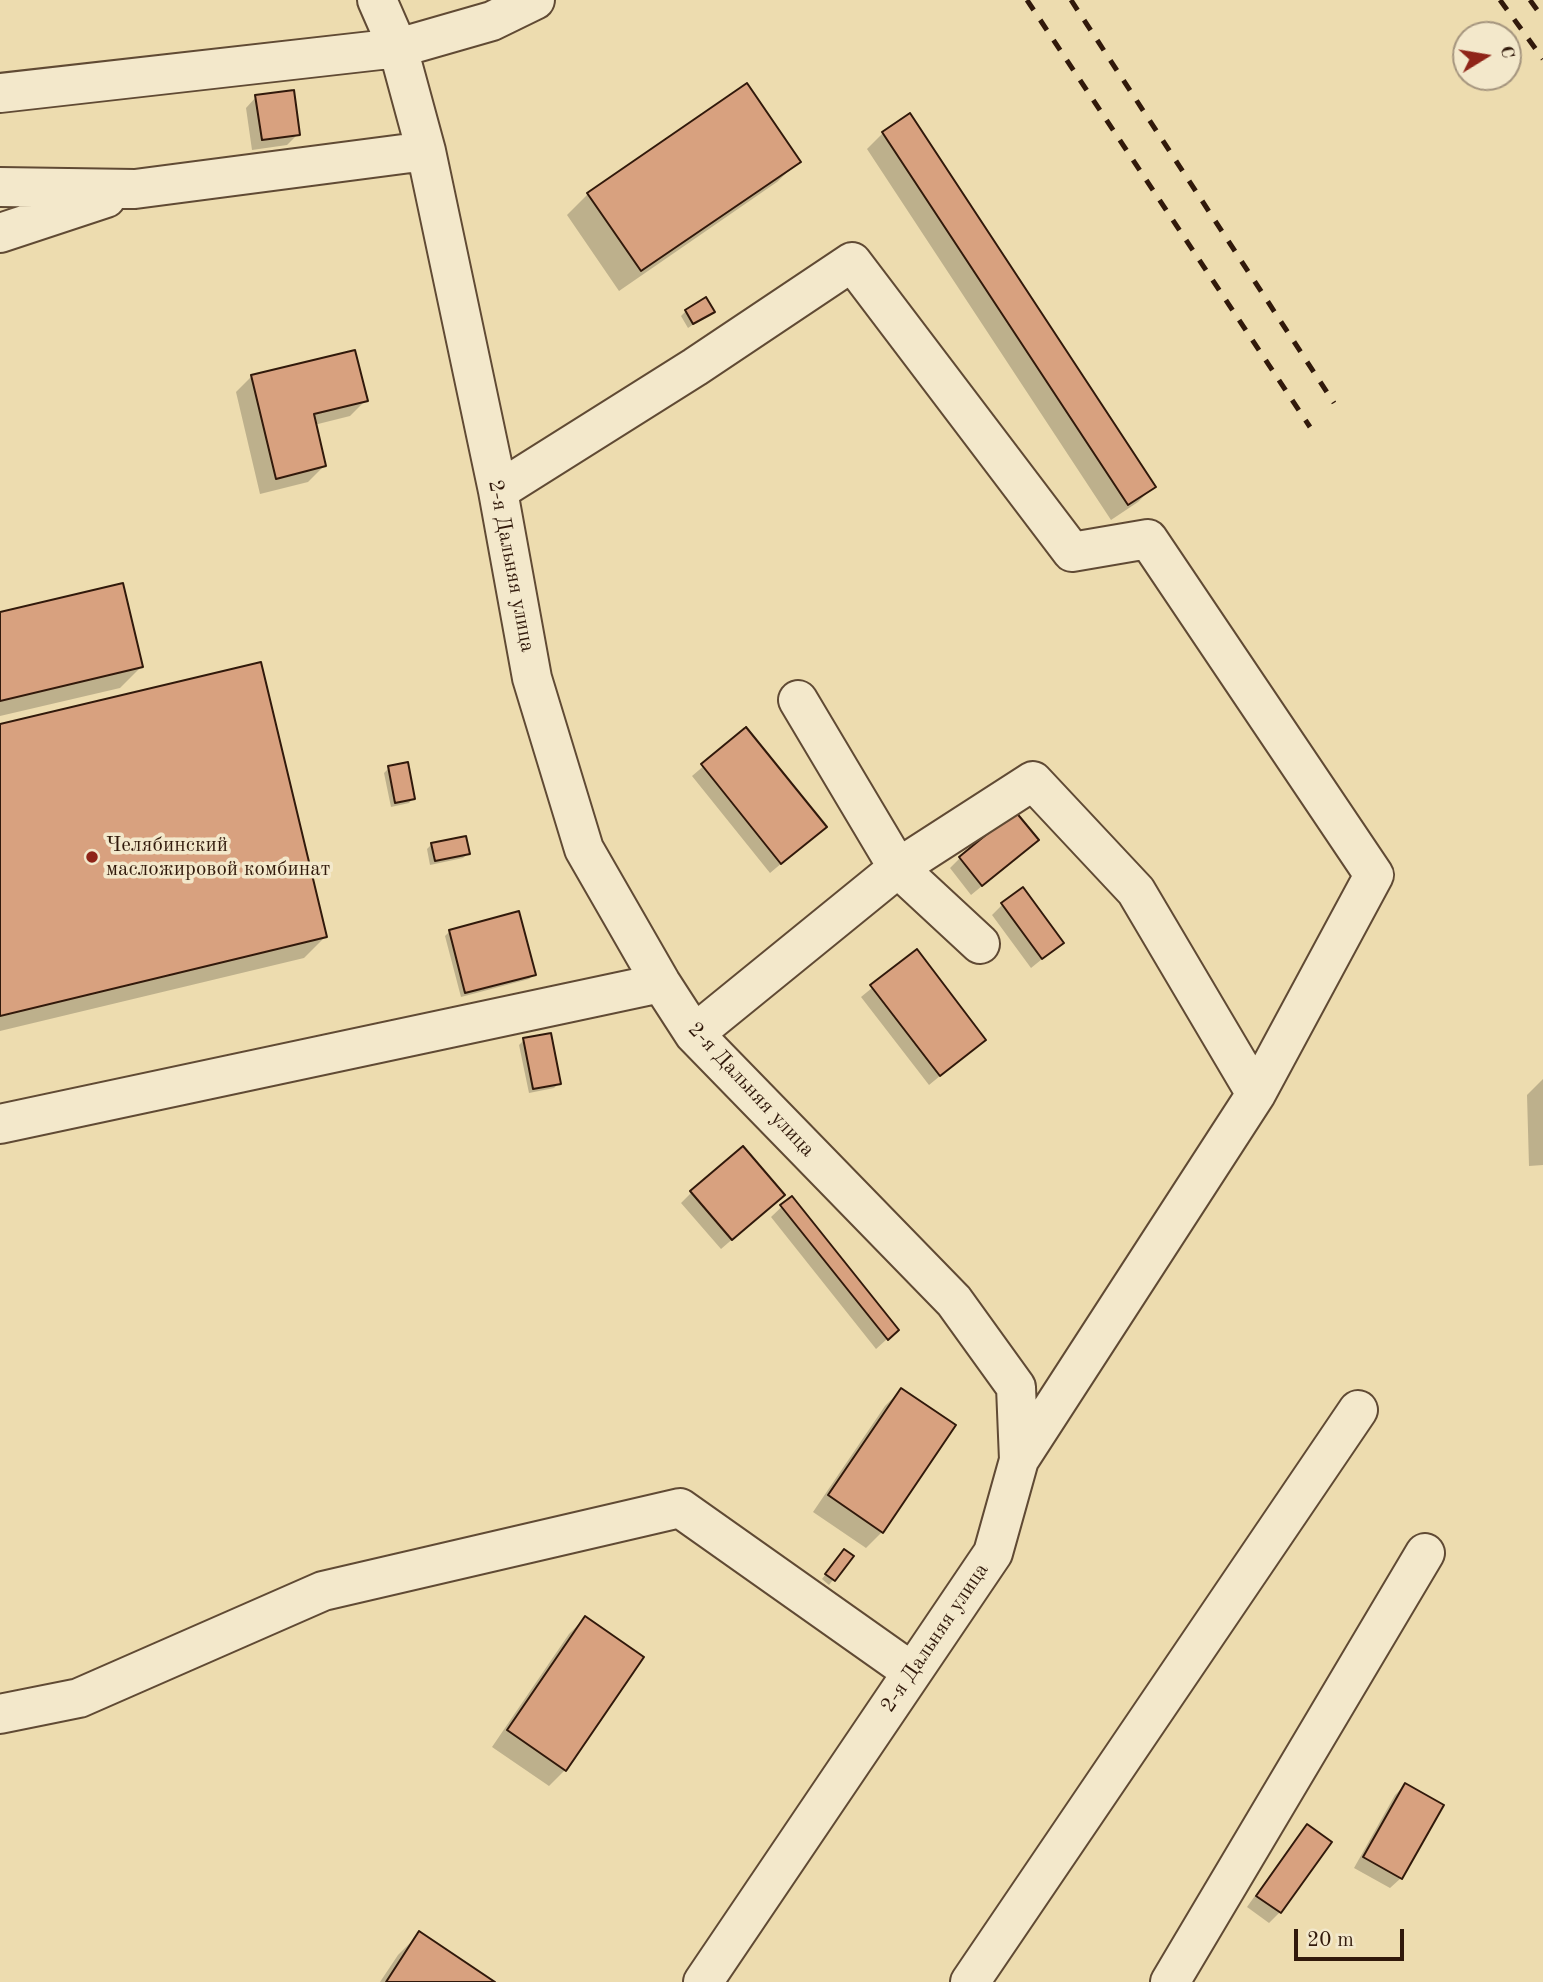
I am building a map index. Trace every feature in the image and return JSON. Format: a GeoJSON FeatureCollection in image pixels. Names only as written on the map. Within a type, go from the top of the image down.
{"type":"FeatureCollection","features":[{"type":"Feature","properties":{"kind":"street","name":"2-я Дальняя улица"},"geometry":{"type":"LineString","coordinates":[[377,0],[398,48],[426,151],[498,491],[532,678],[584,849],[661,983],[694,1034],[954,1301],[1017,1387],[1020,1460],[993,1553],[704,1982]]}},
{"type":"Feature","properties":{"kind":"street"},"geometry":{"type":"LineString","coordinates":[[0,93],[398,48],[492,21],[535,0]]}},
{"type":"Feature","properties":{"kind":"street"},"geometry":{"type":"LineString","coordinates":[[0,187],[135,188],[426,151]]}},
{"type":"Feature","properties":{"kind":"street"},"geometry":{"type":"LineString","coordinates":[[0,233],[135,188]]}},
{"type":"Feature","properties":{"kind":"street"},"geometry":{"type":"LineString","coordinates":[[498,491],[695,367],[852,262],[1072,552],[1148,539],[1374,875],[1256,1094],[1020,1460]]}},
{"type":"Feature","properties":{"kind":"street"},"geometry":{"type":"LineString","coordinates":[[798,700],[898,868],[980,944]]}},
{"type":"Feature","properties":{"kind":"street"},"geometry":{"type":"LineString","coordinates":[[694,1034],[898,868],[1033,781],[1136,891],[1256,1094]]}},
{"type":"Feature","properties":{"kind":"street"},"geometry":{"type":"LineString","coordinates":[[0,1125],[661,983]]}},
{"type":"Feature","properties":{"kind":"street"},"geometry":{"type":"LineString","coordinates":[[970,1982],[1358,1410]]}},
{"type":"Feature","properties":{"kind":"street"},"geometry":{"type":"LineString","coordinates":[[0,1714],[79,1698],[323,1591],[680,1508],[912,1672]]}},
{"type":"Feature","properties":{"kind":"street"},"geometry":{"type":"LineString","coordinates":[[1170,1982],[1425,1553]]}},
{"type":"Feature","properties":{"kind":"building"},"geometry":{"type":"Polygon","coordinates":[[[747,83],[801,162],[641,271],[587,193],[747,83]]]}},
{"type":"Feature","properties":{"kind":"building"},"geometry":{"type":"Polygon","coordinates":[[[294,90],[300,135],[262,140],[255,95],[294,90]]]}},
{"type":"Feature","properties":{"kind":"building"},"geometry":{"type":"Polygon","coordinates":[[[910,113],[1156,487],[1128,505],[882,132],[910,113]]]}},
{"type":"Feature","properties":{"kind":"building"},"geometry":{"type":"Polygon","coordinates":[[[706,297],[715,312],[693,324],[685,310],[706,297]]]}},
{"type":"Feature","properties":{"kind":"building"},"geometry":{"type":"Polygon","coordinates":[[[355,350],[368,401],[314,414],[326,466],[276,479],[251,375],[355,350]]]}},
{"type":"Feature","properties":{"kind":"building"},"geometry":{"type":"Polygon","coordinates":[[[123,583],[143,667],[0,701],[0,612],[123,583]]]}},
{"type":"Feature","properties":{"kind":"building"},"geometry":{"type":"Polygon","coordinates":[[[261,662],[327,937],[0,1016],[0,724],[261,662]]]}},
{"type":"Feature","properties":{"kind":"building"},"geometry":{"type":"Polygon","coordinates":[[[746,727],[827,827],[781,864],[701,764],[746,727]]]}},
{"type":"Feature","properties":{"kind":"building"},"geometry":{"type":"Polygon","coordinates":[[[408,762],[415,799],[395,803],[388,766],[408,762]]]}},
{"type":"Feature","properties":{"kind":"building"},"geometry":{"type":"Polygon","coordinates":[[[1015,811],[1039,840],[982,886],[959,857],[1015,811]]]}},
{"type":"Feature","properties":{"kind":"building"},"geometry":{"type":"Polygon","coordinates":[[[466,836],[470,854],[435,861],[431,843],[466,836]]]}},
{"type":"Feature","properties":{"kind":"building"},"geometry":{"type":"Polygon","coordinates":[[[1023,887],[1064,943],[1042,959],[1001,903],[1023,887]]]}},
{"type":"Feature","properties":{"kind":"building"},"geometry":{"type":"Polygon","coordinates":[[[519,911],[536,975],[465,993],[449,930],[519,911]]]}},
{"type":"Feature","properties":{"kind":"building"},"geometry":{"type":"Polygon","coordinates":[[[917,949],[986,1040],[940,1076],[870,985],[917,949]]]}},
{"type":"Feature","properties":{"kind":"building"},"geometry":{"type":"Polygon","coordinates":[[[551,1033],[561,1084],[533,1089],[523,1038],[551,1033]]]}},
{"type":"Feature","properties":{"kind":"building"},"geometry":{"type":"Polygon","coordinates":[[[743,1146],[785,1195],[732,1240],[690,1191],[743,1146]]]}},
{"type":"Feature","properties":{"kind":"building"},"geometry":{"type":"Polygon","coordinates":[[[792,1196],[899,1330],[888,1340],[780,1205],[792,1196]]]}},
{"type":"Feature","properties":{"kind":"building"},"geometry":{"type":"Polygon","coordinates":[[[901,1388],[956,1425],[883,1533],[828,1495],[901,1388]]]}},
{"type":"Feature","properties":{"kind":"building"},"geometry":{"type":"Polygon","coordinates":[[[844,1549],[854,1556],[835,1581],[825,1574],[844,1549]]]}},
{"type":"Feature","properties":{"kind":"building"},"geometry":{"type":"Polygon","coordinates":[[[585,1616],[644,1657],[566,1771],[507,1730],[585,1616]]]}},
{"type":"Feature","properties":{"kind":"building"},"geometry":{"type":"Polygon","coordinates":[[[1405,1783],[1444,1805],[1402,1879],[1363,1857],[1405,1783]]]}},
{"type":"Feature","properties":{"kind":"building"},"geometry":{"type":"Polygon","coordinates":[[[1307,1824],[1332,1842],[1281,1913],[1256,1896],[1307,1824]]]}},
{"type":"Feature","properties":{"kind":"building"},"geometry":{"type":"Polygon","coordinates":[[[419,1931],[495,1982],[386,1982],[419,1931]]]}},
{"type":"Feature","properties":{"kind":"railway"},"geometry":{"type":"LineString","coordinates":[[1027,0],[1310,427]]}},
{"type":"Feature","properties":{"kind":"railway"},"geometry":{"type":"LineString","coordinates":[[1071,0],[1334,403]]}},
{"type":"Feature","properties":{"kind":"railway"},"geometry":{"type":"LineString","coordinates":[[1500,0],[1543,59]]}},
{"type":"Feature","properties":{"kind":"railway"},"geometry":{"type":"LineString","coordinates":[[1530,0],[1543,18]]}},
{"type":"Feature","properties":{"kind":"place","name":"Челябинский масложировой комбинат"},"geometry":{"type":"Point","coordinates":[92,857]}}]}
